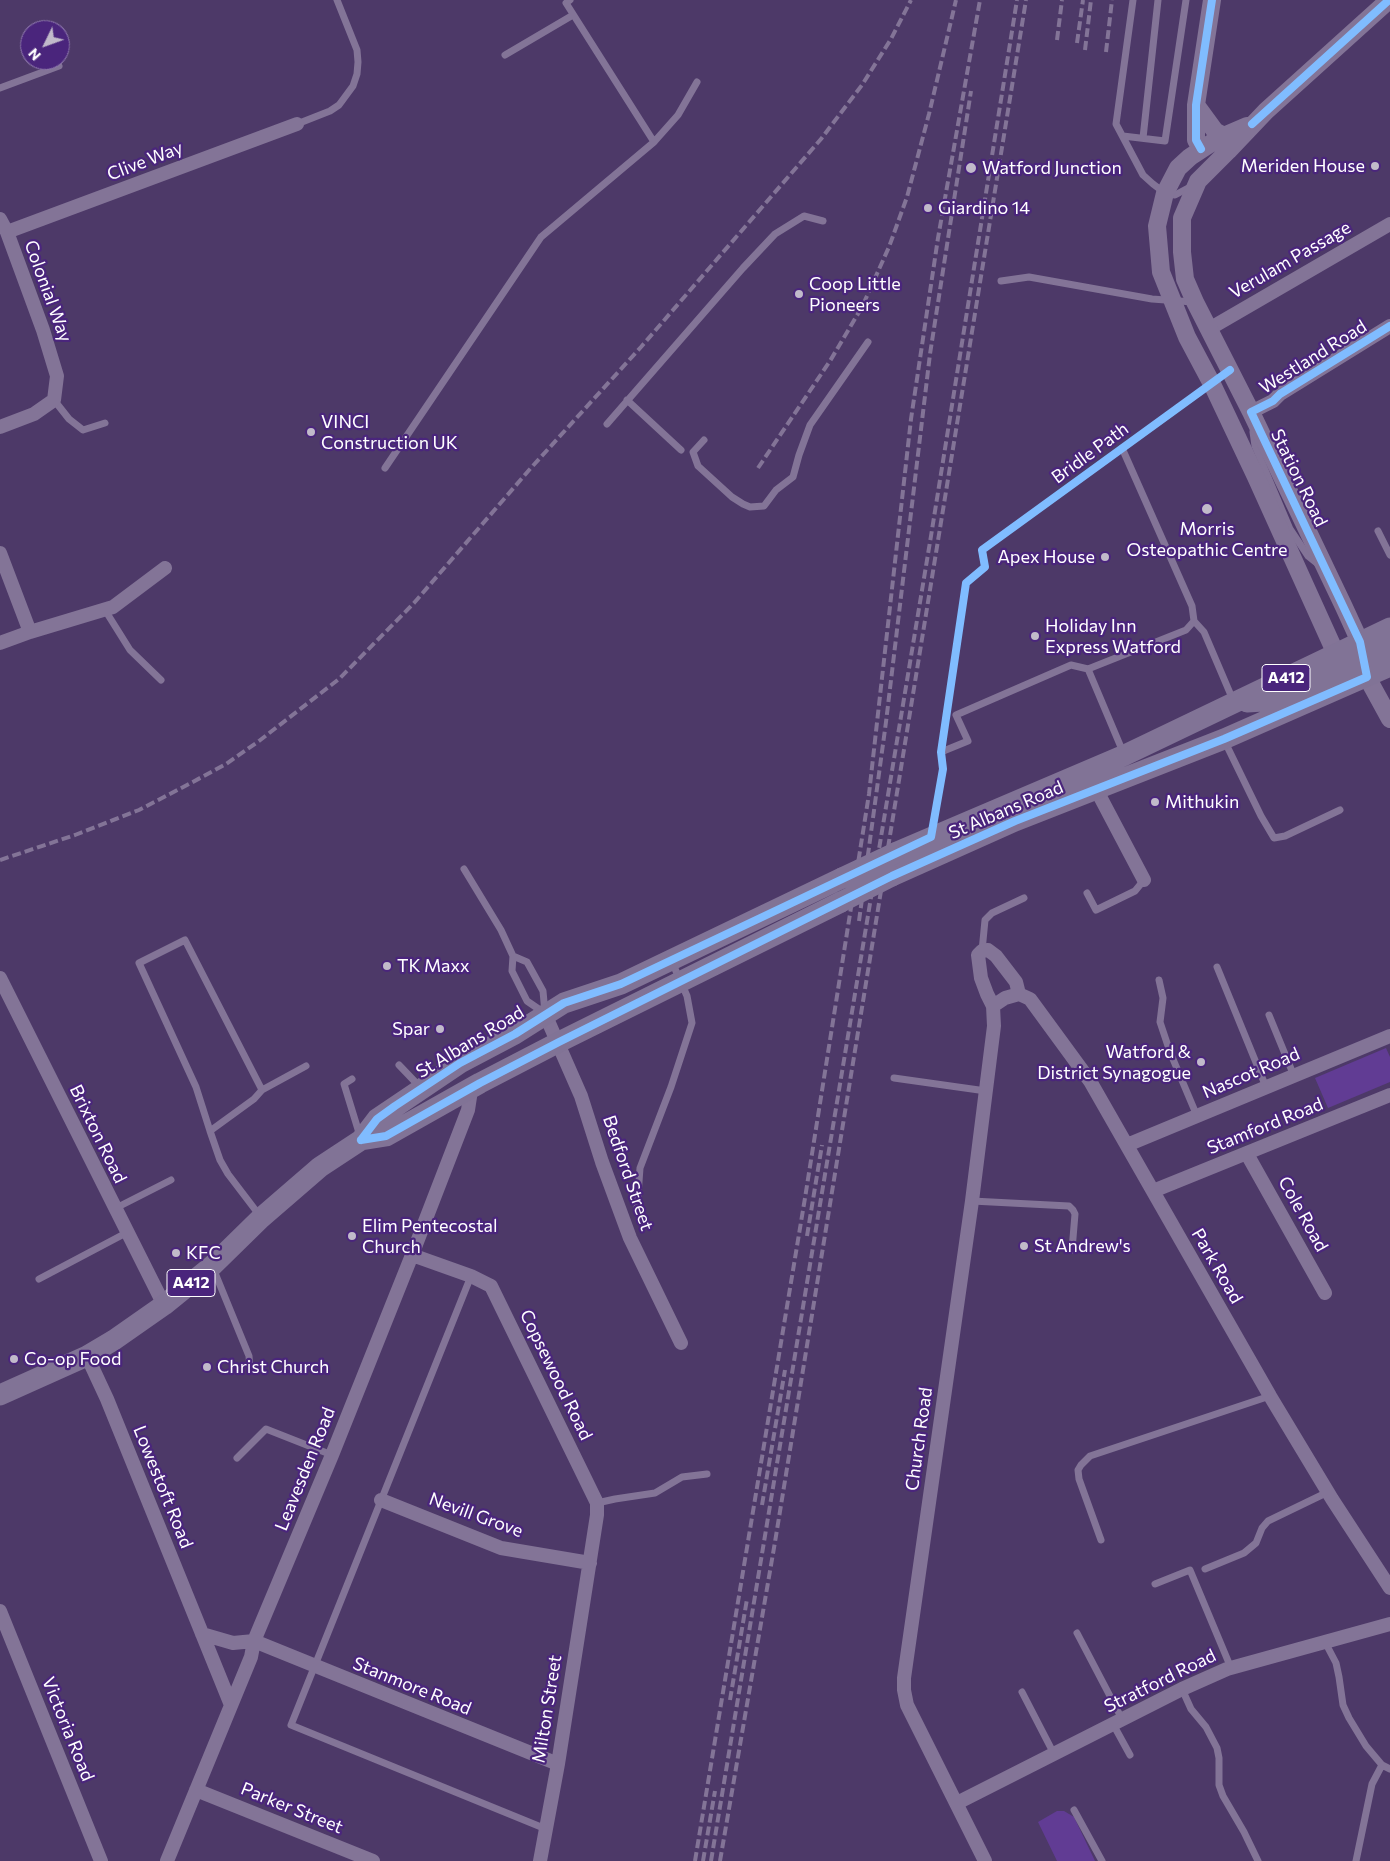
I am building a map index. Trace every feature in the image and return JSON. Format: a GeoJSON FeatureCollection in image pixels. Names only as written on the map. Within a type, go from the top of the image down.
{"type":"FeatureCollection","features":[{"type":"Feature","properties":{"kind":"main road","name":"St Albans Road"},"geometry":{"type":"LineString","coordinates":[[361,1140],[386,1136],[467,1090],[559,1042],[892,876],[1015,821],[1224,739],[1356,660],[1390,628]]}},
{"type":"Feature","properties":{"kind":"main road"},"geometry":{"type":"LineString","coordinates":[[1356,660],[1390,650]]}},
{"type":"Feature","properties":{"kind":"main road","name":"St Albans Road"},"geometry":{"type":"LineString","coordinates":[[0,1395],[87,1356],[114,1340],[164,1305],[212,1266],[262,1218],[320,1167],[361,1140],[377,1119],[460,1063],[515,1034],[564,1003],[621,984],[895,853],[1125,754],[1235,703],[1356,660],[1390,666]]}},
{"type":"Feature","properties":{"kind":"main road"},"geometry":{"type":"LineString","coordinates":[[430,1082],[455,1079],[467,1090]]}},
{"type":"Feature","properties":{"kind":"street"},"geometry":{"type":"LineString","coordinates":[[1198,181],[1201,149],[1196,140],[1196,105],[1212,0]]}},
{"type":"Feature","properties":{"kind":"street"},"geometry":{"type":"LineString","coordinates":[[1389,0],[1252,124],[1224,136],[1201,149],[1178,168],[1165,193],[1157,226],[1161,272],[1187,337],[1356,660],[1390,719]]}},
{"type":"Feature","properties":{"kind":"street"},"geometry":{"type":"LineString","coordinates":[[1196,105],[1215,131],[1224,136]]}},
{"type":"Feature","properties":{"kind":"street","name":"Clive Way"},"geometry":{"type":"LineString","coordinates":[[7,232],[296,124]]}},
{"type":"Feature","properties":{"kind":"street","name":"Station Road"},"geometry":{"type":"LineString","coordinates":[[1252,124],[1198,181],[1182,218],[1182,252],[1185,279],[1328,574],[1356,660]]}},
{"type":"Feature","properties":{"kind":"street","name":"Colonial Way"},"geometry":{"type":"LineString","coordinates":[[0,220],[7,232],[43,330],[57,376],[54,400]]}},
{"type":"Feature","properties":{"kind":"street","name":"Verulam Passage"},"geometry":{"type":"LineString","coordinates":[[1209,329],[1390,224]]}},
{"type":"Feature","properties":{"kind":"street","name":"Westland Road"},"geometry":{"type":"LineString","coordinates":[[1251,412],[1273,401],[1280,394],[1390,326]]}},
{"type":"Feature","properties":{"kind":"street"},"geometry":{"type":"LineString","coordinates":[[0,427],[34,414],[54,400]]}},
{"type":"Feature","properties":{"kind":"street"},"geometry":{"type":"LineString","coordinates":[[0,552],[30,632]]}},
{"type":"Feature","properties":{"kind":"street"},"geometry":{"type":"LineString","coordinates":[[0,644],[30,632],[113,607],[165,568]]}},
{"type":"Feature","properties":{"kind":"street"},"geometry":{"type":"LineString","coordinates":[[1096,788],[1144,880]]}},
{"type":"Feature","properties":{"kind":"street"},"geometry":{"type":"LineString","coordinates":[[988,950],[996,956],[1016,982],[1019,994],[1005,998],[994,1006],[981,978],[978,955],[982,951],[988,950]]}},
{"type":"Feature","properties":{"kind":"street","name":"Brixton Road"},"geometry":{"type":"LineString","coordinates":[[0,978],[126,1233],[164,1305]]}},
{"type":"Feature","properties":{"kind":"street","name":"Park Road"},"geometry":{"type":"LineString","coordinates":[[1019,994],[1030,999],[1090,1081],[1270,1396],[1328,1492],[1390,1588]]}},
{"type":"Feature","properties":{"kind":"street","name":"Church Road"},"geometry":{"type":"LineString","coordinates":[[986,1861],[908,1705],[904,1690],[904,1678],[972,1200],[994,1026],[994,1006]]}},
{"type":"Feature","properties":{"kind":"street","name":"Bedford Street"},"geometry":{"type":"LineString","coordinates":[[545,1014],[559,1042],[581,1096],[630,1238],[681,1343]]}},
{"type":"Feature","properties":{"kind":"street","name":"Nascot Road"},"geometry":{"type":"LineString","coordinates":[[1127,1146],[1390,1036]]}},
{"type":"Feature","properties":{"kind":"street","name":"Leavesden Road"},"geometry":{"type":"LineString","coordinates":[[167,1861],[251,1657],[254,1641],[332,1455],[412,1255],[468,1110],[470,1097],[467,1090]]}},
{"type":"Feature","properties":{"kind":"street","name":"Stamford Road"},"geometry":{"type":"LineString","coordinates":[[1153,1191],[1389,1099]]}},
{"type":"Feature","properties":{"kind":"street","name":"Cole Road"},"geometry":{"type":"LineString","coordinates":[[1247,1154],[1325,1293]]}},
{"type":"Feature","properties":{"kind":"street","name":"Copsewood Road"},"geometry":{"type":"LineString","coordinates":[[412,1255],[471,1276],[491,1286],[597,1503]]}},
{"type":"Feature","properties":{"kind":"street","name":"Lowestoft Road"},"geometry":{"type":"LineString","coordinates":[[87,1356],[111,1407],[230,1705]]}},
{"type":"Feature","properties":{"kind":"street","name":"Nevill Grove"},"geometry":{"type":"LineString","coordinates":[[381,1500],[501,1548],[590,1563]]}},
{"type":"Feature","properties":{"kind":"street"},"geometry":{"type":"LineString","coordinates":[[590,1563],[597,1503]]}},
{"type":"Feature","properties":{"kind":"street","name":"Milton Street"},"geometry":{"type":"LineString","coordinates":[[540,1861],[547,1830],[590,1563]]}},
{"type":"Feature","properties":{"kind":"street","name":"Victoria Road"},"geometry":{"type":"LineString","coordinates":[[0,1611],[101,1861]]}},
{"type":"Feature","properties":{"kind":"street","name":"Stratford Road"},"geometry":{"type":"LineString","coordinates":[[957,1803],[1182,1689],[1231,1668],[1390,1624]]}},
{"type":"Feature","properties":{"kind":"street"},"geometry":{"type":"LineString","coordinates":[[202,1634],[234,1643],[254,1641]]}},
{"type":"Feature","properties":{"kind":"street","name":"Stanmore Road"},"geometry":{"type":"LineString","coordinates":[[254,1641],[314,1667],[558,1764]]}},
{"type":"Feature","properties":{"kind":"street","name":"Parker Street"},"geometry":{"type":"LineString","coordinates":[[196,1790],[373,1861]]}},
{"type":"Feature","properties":{"kind":"lane"},"geometry":{"type":"LineString","coordinates":[[296,124],[330,111],[339,105],[353,86],[357,74],[357,50],[337,0]]}},
{"type":"Feature","properties":{"kind":"lane"},"geometry":{"type":"LineString","coordinates":[[570,0],[566,3],[573,15],[654,142]]}},
{"type":"Feature","properties":{"kind":"lane"},"geometry":{"type":"LineString","coordinates":[[1132,0],[1116,124],[1143,175],[1165,193],[1175,195],[1187,190],[1198,181]]}},
{"type":"Feature","properties":{"kind":"lane"},"geometry":{"type":"LineString","coordinates":[[1143,138],[1158,0]]}},
{"type":"Feature","properties":{"kind":"lane"},"geometry":{"type":"LineString","coordinates":[[1123,136],[1165,140],[1186,0]]}},
{"type":"Feature","properties":{"kind":"lane"},"geometry":{"type":"LineString","coordinates":[[505,56],[573,15]]}},
{"type":"Feature","properties":{"kind":"lane"},"geometry":{"type":"LineString","coordinates":[[0,88],[48,70]]}},
{"type":"Feature","properties":{"kind":"lane"},"geometry":{"type":"LineString","coordinates":[[385,468],[541,237],[654,142],[678,114],[697,82]]}},
{"type":"Feature","properties":{"kind":"lane"},"geometry":{"type":"LineString","coordinates":[[607,424],[775,234],[804,216],[824,221]]}},
{"type":"Feature","properties":{"kind":"lane"},"geometry":{"type":"LineString","coordinates":[[1001,281],[1029,277],[1172,302],[1195,302]]}},
{"type":"Feature","properties":{"kind":"lane"},"geometry":{"type":"LineString","coordinates":[[704,440],[693,452],[698,466],[732,497],[743,504],[750,507],[764,506],[776,490],[793,477],[810,425],[868,342]]}},
{"type":"Feature","properties":{"kind":"lane","name":"Bridle Path"},"geometry":{"type":"LineString","coordinates":[[984,567],[982,550],[1212,384]]}},
{"type":"Feature","properties":{"kind":"lane"},"geometry":{"type":"LineString","coordinates":[[54,400],[69,419],[83,430],[105,423]]}},
{"type":"Feature","properties":{"kind":"lane"},"geometry":{"type":"LineString","coordinates":[[627,400],[681,450]]}},
{"type":"Feature","properties":{"kind":"lane"},"geometry":{"type":"LineString","coordinates":[[1122,448],[1192,606],[1194,621],[1204,632],[1235,703]]}},
{"type":"Feature","properties":{"kind":"lane"},"geometry":{"type":"LineString","coordinates":[[1378,531],[1390,555]]}},
{"type":"Feature","properties":{"kind":"lane"},"geometry":{"type":"LineString","coordinates":[[105,610],[130,650],[161,680]]}},
{"type":"Feature","properties":{"kind":"lane"},"geometry":{"type":"LineString","coordinates":[[941,752],[968,741],[956,715],[1071,665],[1088,669],[1186,630],[1194,621]]}},
{"type":"Feature","properties":{"kind":"lane"},"geometry":{"type":"LineString","coordinates":[[1088,669],[1125,754]]}},
{"type":"Feature","properties":{"kind":"lane"},"geometry":{"type":"LineString","coordinates":[[1224,739],[1261,816],[1274,838],[1285,836],[1340,810]]}},
{"type":"Feature","properties":{"kind":"lane"},"geometry":{"type":"LineString","coordinates":[[464,869],[501,930],[513,956],[512,971],[527,1000],[545,1014]]}},
{"type":"Feature","properties":{"kind":"lane"},"geometry":{"type":"LineString","coordinates":[[1087,893],[1096,910],[1135,891],[1144,880]]}},
{"type":"Feature","properties":{"kind":"lane"},"geometry":{"type":"LineString","coordinates":[[982,951],[985,920],[992,913],[1024,898]]}},
{"type":"Feature","properties":{"kind":"lane"},"geometry":{"type":"LineString","coordinates":[[262,1090],[185,940],[139,963],[196,1087],[220,1160],[228,1174],[262,1218]]}},
{"type":"Feature","properties":{"kind":"lane"},"geometry":{"type":"LineString","coordinates":[[513,956],[526,962],[532,971],[543,991],[545,1014]]}},
{"type":"Feature","properties":{"kind":"lane"},"geometry":{"type":"LineString","coordinates":[[637,1209],[640,1168],[671,1087],[692,1023],[686,996],[671,960]]}},
{"type":"Feature","properties":{"kind":"lane"},"geometry":{"type":"LineString","coordinates":[[1217,967],[1266,1087]]}},
{"type":"Feature","properties":{"kind":"lane"},"geometry":{"type":"LineString","coordinates":[[1159,980],[1164,998],[1160,1022],[1170,1052],[1197,1116]]}},
{"type":"Feature","properties":{"kind":"lane"},"geometry":{"type":"LineString","coordinates":[[1269,1015],[1294,1076]]}},
{"type":"Feature","properties":{"kind":"lane"},"geometry":{"type":"LineString","coordinates":[[399,1065],[430,1082]]}},
{"type":"Feature","properties":{"kind":"lane"},"geometry":{"type":"LineString","coordinates":[[210,1131],[254,1099],[262,1090],[306,1066]]}},
{"type":"Feature","properties":{"kind":"lane"},"geometry":{"type":"LineString","coordinates":[[894,1078],[986,1091]]}},
{"type":"Feature","properties":{"kind":"lane"},"geometry":{"type":"LineString","coordinates":[[352,1079],[344,1084],[361,1140]]}},
{"type":"Feature","properties":{"kind":"lane"},"geometry":{"type":"LineString","coordinates":[[114,1209],[171,1180]]}},
{"type":"Feature","properties":{"kind":"lane"},"geometry":{"type":"LineString","coordinates":[[972,1200],[1069,1206],[1074,1210],[1075,1214],[1072,1250]]}},
{"type":"Feature","properties":{"kind":"lane"},"geometry":{"type":"LineString","coordinates":[[39,1279],[126,1233]]}},
{"type":"Feature","properties":{"kind":"lane"},"geometry":{"type":"LineString","coordinates":[[212,1266],[249,1356],[250,1368]]}},
{"type":"Feature","properties":{"kind":"lane"},"geometry":{"type":"LineString","coordinates":[[471,1276],[291,1725],[547,1830]]}},
{"type":"Feature","properties":{"kind":"lane"},"geometry":{"type":"LineString","coordinates":[[1101,1540],[1079,1478],[1078,1470],[1090,1456],[1270,1396]]}},
{"type":"Feature","properties":{"kind":"lane"},"geometry":{"type":"LineString","coordinates":[[237,1458],[266,1429],[332,1455]]}},
{"type":"Feature","properties":{"kind":"lane"},"geometry":{"type":"LineString","coordinates":[[597,1503],[655,1493],[682,1478],[707,1474]]}},
{"type":"Feature","properties":{"kind":"lane"},"geometry":{"type":"LineString","coordinates":[[1205,1569],[1244,1553],[1256,1543],[1262,1528],[1268,1521],[1328,1492]]}},
{"type":"Feature","properties":{"kind":"lane"},"geometry":{"type":"LineString","coordinates":[[1155,1584],[1190,1570],[1231,1668]]}},
{"type":"Feature","properties":{"kind":"lane"},"geometry":{"type":"LineString","coordinates":[[1077,1633],[1118,1722],[1130,1755]]}},
{"type":"Feature","properties":{"kind":"lane"},"geometry":{"type":"LineString","coordinates":[[1325,1642],[1338,1670],[1343,1705],[1366,1746],[1382,1765],[1390,1769]]}},
{"type":"Feature","properties":{"kind":"lane"},"geometry":{"type":"LineString","coordinates":[[1182,1689],[1191,1709],[1206,1728],[1217,1748],[1220,1763],[1218,1777],[1221,1790],[1258,1861]]}},
{"type":"Feature","properties":{"kind":"lane"},"geometry":{"type":"LineString","coordinates":[[1022,1692],[1054,1754]]}},
{"type":"Feature","properties":{"kind":"lane"},"geometry":{"type":"LineString","coordinates":[[1356,1861],[1372,1784],[1382,1765]]}},
{"type":"Feature","properties":{"kind":"lane"},"geometry":{"type":"LineString","coordinates":[[1074,1810],[1102,1861]]}},
{"type":"Feature","properties":{"kind":"shaded area"},"geometry":{"type":"Polygon","coordinates":[[[1386,1048],[1390,1057],[1390,1082],[1328,1108],[1315,1078],[1386,1048]]]}},
{"type":"Feature","properties":{"kind":"shaded area"},"geometry":{"type":"Polygon","coordinates":[[[1057,1811],[1064,1811],[1074,1817],[1095,1861],[1057,1861],[1038,1822],[1057,1811]]]}},
{"type":"Feature","properties":{"kind":"railway"},"geometry":{"type":"LineString","coordinates":[[0,860],[75,835],[139,810],[189,784],[226,764],[259,741],[339,679],[414,603],[530,469],[641,347],[821,139],[862,85],[891,39],[911,0]]}},
{"type":"Feature","properties":{"kind":"railway"},"geometry":{"type":"LineString","coordinates":[[758,468],[830,361],[862,307],[889,247],[907,197],[956,0]]}},
{"type":"Feature","properties":{"kind":"railway"},"geometry":{"type":"LineString","coordinates":[[695,1861],[805,1198],[869,794],[911,419],[938,238],[980,0]]}},
{"type":"Feature","properties":{"kind":"railway"},"geometry":{"type":"LineString","coordinates":[[711,1861],[931,536],[1017,0]]}},
{"type":"Feature","properties":{"kind":"railway"},"geometry":{"type":"LineString","coordinates":[[720,1861],[775,1542],[1026,0]]}},
{"type":"Feature","properties":{"kind":"railway"},"geometry":{"type":"LineString","coordinates":[[1057,40],[1062,0]]}},
{"type":"Feature","properties":{"kind":"railway"},"geometry":{"type":"LineString","coordinates":[[1077,43],[1083,0]]}},
{"type":"Feature","properties":{"kind":"railway"},"geometry":{"type":"LineString","coordinates":[[1085,50],[1091,0]]}},
{"type":"Feature","properties":{"kind":"railway"},"geometry":{"type":"LineString","coordinates":[[1106,52],[1112,0]]}},
{"type":"Feature","properties":{"kind":"railway"},"geometry":{"type":"LineString","coordinates":[[859,921],[886,722],[930,354],[971,91]]}},
{"type":"Feature","properties":{"kind":"railway"},"geometry":{"type":"LineString","coordinates":[[807,1236],[822,1145]]}},
{"type":"Feature","properties":{"kind":"railway"},"geometry":{"type":"LineString","coordinates":[[762,1505],[785,1370]]}},
{"type":"Feature","properties":{"kind":"railway"},"geometry":{"type":"LineString","coordinates":[[730,1700],[747,1599]]}},
{"type":"Feature","properties":{"kind":"railway"},"geometry":{"type":"LineString","coordinates":[[703,1861],[715,1791]]}},
{"type":"Feature","properties":{"kind":"cycle path"},"geometry":{"type":"LineString","coordinates":[[1201,149],[1196,140],[1196,105],[1212,0]]}},
{"type":"Feature","properties":{"kind":"cycle path"},"geometry":{"type":"LineString","coordinates":[[1252,124],[1389,0]]}},
{"type":"Feature","properties":{"kind":"cycle path"},"geometry":{"type":"LineString","coordinates":[[361,1140],[386,1136],[480,1083],[559,1042],[892,876],[1015,821],[1224,739],[1367,677],[1360,642],[1251,412],[1273,401],[1280,394],[1390,326]]}},
{"type":"Feature","properties":{"kind":"cycle path"},"geometry":{"type":"LineString","coordinates":[[361,1140],[377,1119],[395,1106],[460,1063],[515,1034],[564,1003],[621,984],[931,837],[943,769],[941,752],[966,583],[985,567],[982,550],[1230,370]]}},
{"type":"Feature","properties":{"kind":"place","name":"Meriden House"},"geometry":{"type":"Point","coordinates":[1375,166]}},
{"type":"Feature","properties":{"kind":"place","name":"Watford Junction"},"geometry":{"type":"Point","coordinates":[971,168]}},
{"type":"Feature","properties":{"kind":"place","name":"Giardino 14"},"geometry":{"type":"Point","coordinates":[928,208]}},
{"type":"Feature","properties":{"kind":"place","name":"Coop Little Pioneers"},"geometry":{"type":"Point","coordinates":[799,294]}},
{"type":"Feature","properties":{"kind":"place","name":"VINCI Construction UK"},"geometry":{"type":"Point","coordinates":[311,432]}},
{"type":"Feature","properties":{"kind":"place","name":"Morris Osteopathic Centre"},"geometry":{"type":"Point","coordinates":[1207,509]}},
{"type":"Feature","properties":{"kind":"place","name":"Apex House"},"geometry":{"type":"Point","coordinates":[1105,557]}},
{"type":"Feature","properties":{"kind":"place","name":"Holiday Inn Express Watford"},"geometry":{"type":"Point","coordinates":[1035,636]}},
{"type":"Feature","properties":{"kind":"place","name":"Mithukin"},"geometry":{"type":"Point","coordinates":[1155,802]}},
{"type":"Feature","properties":{"kind":"place","name":"TK Maxx"},"geometry":{"type":"Point","coordinates":[387,966]}},
{"type":"Feature","properties":{"kind":"place","name":"Spar"},"geometry":{"type":"Point","coordinates":[440,1029]}},
{"type":"Feature","properties":{"kind":"place","name":"Watford & District Synagogue"},"geometry":{"type":"Point","coordinates":[1201,1062]}},
{"type":"Feature","properties":{"kind":"place","name":"Elim Pentecostal Church"},"geometry":{"type":"Point","coordinates":[352,1236]}},
{"type":"Feature","properties":{"kind":"place","name":"St Andrew's"},"geometry":{"type":"Point","coordinates":[1024,1246]}},
{"type":"Feature","properties":{"kind":"place","name":"KFC"},"geometry":{"type":"Point","coordinates":[176,1253]}},
{"type":"Feature","properties":{"kind":"place","name":"Co-op Food"},"geometry":{"type":"Point","coordinates":[14,1359]}},
{"type":"Feature","properties":{"kind":"place","name":"Christ Church"},"geometry":{"type":"Point","coordinates":[207,1367]}}]}
